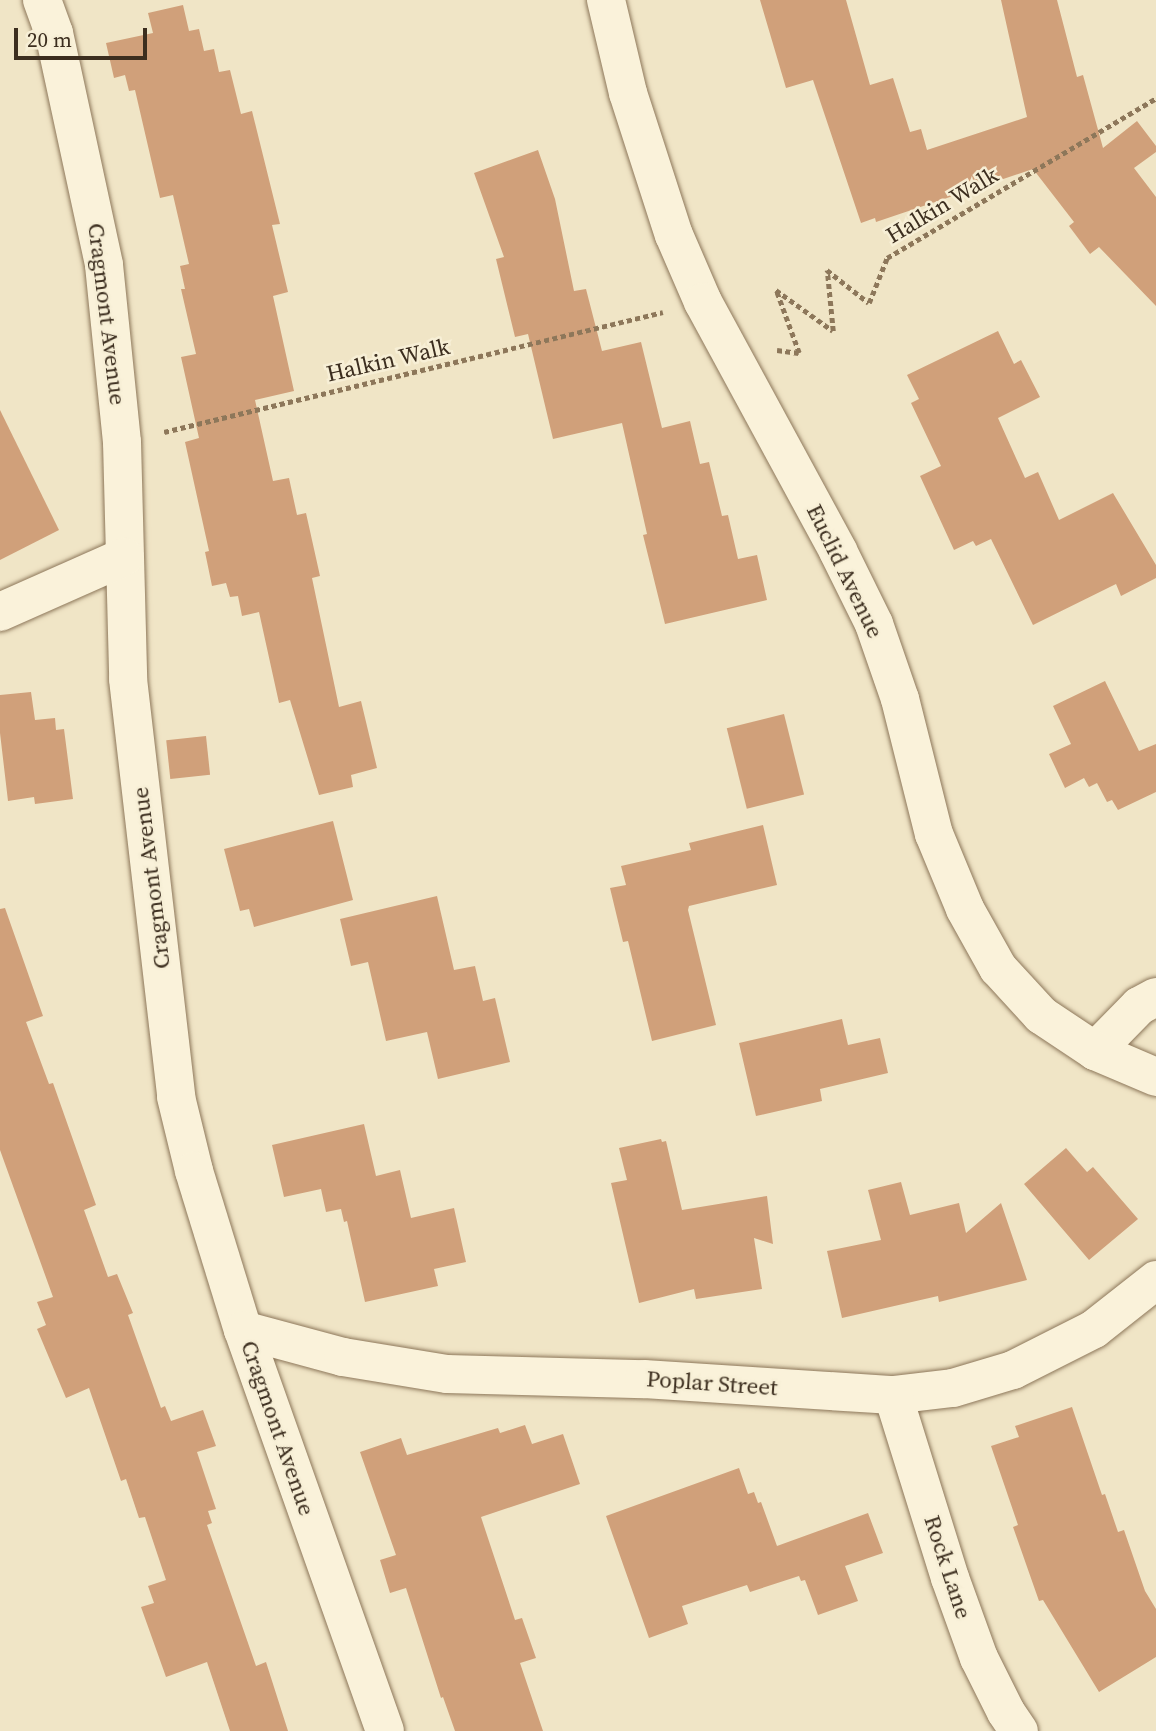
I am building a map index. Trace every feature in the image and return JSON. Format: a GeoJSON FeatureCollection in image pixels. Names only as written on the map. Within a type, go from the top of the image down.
{"type":"FeatureCollection","features":[{"type":"Feature","properties":{"kind":"street","name":"Cragmont Avenue"},"geometry":{"type":"LineString","coordinates":[[42,0],[60,60],[104,265],[122,442],[128,679],[176,1097],[194,1171],[243,1331],[385,1731]]}},
{"type":"Feature","properties":{"kind":"street","name":"Euclid Avenue"},"geometry":{"type":"LineString","coordinates":[[606,0],[628,93],[674,236],[724,344],[838,551],[874,624],[900,699],[934,834],[965,909],[998,968],[1041,1015],[1095,1051],[1156,1077]]}},
{"type":"Feature","properties":{"kind":"street"},"geometry":{"type":"LineString","coordinates":[[0,612],[124,557]]}},
{"type":"Feature","properties":{"kind":"street"},"geometry":{"type":"LineString","coordinates":[[1095,1051],[1139,1006],[1156,996]]}},
{"type":"Feature","properties":{"kind":"street","name":"Poplar Street"},"geometry":{"type":"LineString","coordinates":[[243,1331],[343,1357],[447,1374],[644,1379],[894,1395],[953,1388],[1013,1370],[1094,1329],[1156,1280]]}},
{"type":"Feature","properties":{"kind":"street","name":"Rock Lane"},"geometry":{"type":"LineString","coordinates":[[894,1395],[950,1578],[979,1658],[1006,1712],[1020,1731]]}},
{"type":"Feature","properties":{"kind":"path","name":"Halkin Walk"},"geometry":{"type":"LineString","coordinates":[[724,344],[799,353],[776,290],[833,331],[827,270],[869,303],[887,258],[1156,98]]}},
{"type":"Feature","properties":{"kind":"path","name":"Halkin Walk"},"geometry":{"type":"LineString","coordinates":[[122,442],[703,302]]}},
{"type":"Feature","properties":{"kind":"building"},"geometry":{"type":"Polygon","coordinates":[[[760,0],[846,0],[870,85],[893,78],[910,132],[921,129],[927,150],[1027,117],[1001,0],[1057,0],[1077,77],[1083,75],[1103,148],[1137,121],[1156,146],[1156,152],[1134,168],[1156,197],[1156,306],[1099,247],[1090,254],[1069,226],[1074,222],[1033,169],[876,222],[875,218],[861,223],[813,80],[786,88],[760,0]]]}},
{"type":"Feature","properties":{"kind":"building"},"geometry":{"type":"Polygon","coordinates":[[[183,5],[189,31],[199,29],[204,51],[214,49],[219,72],[230,70],[241,114],[252,111],[280,224],[272,225],[288,292],[273,296],[294,391],[255,400],[273,481],[289,478],[297,515],[306,513],[320,576],[312,578],[339,707],[361,701],[377,768],[351,775],[353,787],[319,795],[290,700],[279,703],[259,612],[242,616],[238,596],[230,597],[226,583],[212,586],[205,552],[209,551],[185,442],[199,438],[181,357],[196,354],[181,289],[185,289],[180,266],[189,264],[173,195],[160,198],[135,90],[129,91],[125,75],[114,78],[106,43],[153,33],[148,13],[183,5]]]}},
{"type":"Feature","properties":{"kind":"building"},"geometry":{"type":"Polygon","coordinates":[[[538,150],[555,199],[574,291],[586,289],[602,351],[641,342],[662,428],[690,421],[700,464],[709,462],[722,516],[728,515],[738,559],[757,555],[767,600],[665,624],[643,535],[647,534],[622,423],[553,439],[528,334],[515,337],[496,259],[504,257],[474,173],[538,150]]]}},
{"type":"Feature","properties":{"kind":"building"},"geometry":{"type":"Polygon","coordinates":[[[998,331],[1014,364],[1021,360],[1040,397],[998,418],[1025,478],[1038,472],[1059,520],[1113,493],[1156,565],[1156,578],[1121,596],[1116,584],[1033,625],[991,539],[976,546],[973,541],[954,550],[920,476],[941,466],[911,403],[919,399],[907,375],[998,331]]]}},
{"type":"Feature","properties":{"kind":"building"},"geometry":{"type":"Polygon","coordinates":[[[0,410],[59,530],[0,560],[0,410]]]}},
{"type":"Feature","properties":{"kind":"building"},"geometry":{"type":"Polygon","coordinates":[[[1105,681],[1139,751],[1156,744],[1156,792],[1118,810],[1112,800],[1107,802],[1097,783],[1089,787],[1084,778],[1065,788],[1049,754],[1071,744],[1053,706],[1105,681]]]}},
{"type":"Feature","properties":{"kind":"building"},"geometry":{"type":"Polygon","coordinates":[[[31,692],[35,720],[55,718],[56,730],[64,729],[73,799],[35,804],[34,797],[8,801],[0,733],[0,695],[31,692]]]}},
{"type":"Feature","properties":{"kind":"building"},"geometry":{"type":"Polygon","coordinates":[[[784,714],[804,795],[747,809],[727,728],[784,714]]]}},
{"type":"Feature","properties":{"kind":"building"},"geometry":{"type":"Polygon","coordinates":[[[206,736],[210,775],[170,779],[166,740],[206,736]]]}},
{"type":"Feature","properties":{"kind":"building"},"geometry":{"type":"Polygon","coordinates":[[[333,821],[353,900],[254,927],[249,909],[240,911],[224,849],[333,821]]]}},
{"type":"Feature","properties":{"kind":"building"},"geometry":{"type":"Polygon","coordinates":[[[763,825],[777,885],[689,906],[688,910],[716,1025],[652,1041],[628,941],[623,942],[610,888],[626,885],[621,866],[691,850],[689,843],[763,825]]]}},
{"type":"Feature","properties":{"kind":"building"},"geometry":{"type":"Polygon","coordinates":[[[437,896],[454,970],[475,966],[483,1001],[495,998],[510,1062],[438,1079],[427,1032],[386,1041],[368,962],[351,966],[340,919],[437,896]]]}},
{"type":"Feature","properties":{"kind":"building"},"geometry":{"type":"Polygon","coordinates":[[[5,908],[43,1016],[26,1022],[49,1084],[53,1083],[96,1205],[84,1210],[108,1277],[117,1274],[133,1313],[128,1315],[161,1408],[165,1406],[171,1421],[203,1410],[216,1446],[197,1452],[216,1509],[208,1511],[212,1523],[207,1525],[256,1666],[266,1662],[288,1731],[230,1731],[207,1662],[166,1677],[141,1607],[154,1603],[148,1586],[166,1580],[145,1517],[139,1518],[126,1479],[121,1481],[89,1388],[66,1398],[37,1329],[46,1325],[37,1302],[53,1297],[0,1150],[0,909],[5,908]]]}},
{"type":"Feature","properties":{"kind":"building"},"geometry":{"type":"Polygon","coordinates":[[[842,1019],[848,1045],[880,1038],[888,1073],[820,1089],[822,1101],[756,1116],[739,1043],[842,1019]]]}},
{"type":"Feature","properties":{"kind":"building"},"geometry":{"type":"Polygon","coordinates":[[[364,1124],[376,1176],[400,1170],[411,1218],[454,1208],[466,1262],[434,1269],[438,1286],[365,1302],[347,1221],[344,1222],[341,1209],[326,1212],[321,1189],[284,1197],[272,1145],[364,1124]]]}},
{"type":"Feature","properties":{"kind":"building"},"geometry":{"type":"Polygon","coordinates":[[[661,1139],[662,1142],[666,1141],[682,1210],[767,1196],[773,1244],[754,1238],[762,1289],[696,1299],[694,1289],[639,1303],[611,1183],[627,1180],[619,1148],[661,1139]]]}},
{"type":"Feature","properties":{"kind":"building"},"geometry":{"type":"Polygon","coordinates":[[[1066,1148],[1087,1172],[1093,1167],[1138,1219],[1089,1260],[1024,1184],[1066,1148]]]}},
{"type":"Feature","properties":{"kind":"building"},"geometry":{"type":"Polygon","coordinates":[[[901,1182],[910,1215],[959,1203],[966,1233],[1001,1203],[1027,1280],[939,1302],[938,1296],[842,1318],[827,1251],[881,1240],[868,1190],[901,1182]]]}},
{"type":"Feature","properties":{"kind":"building"},"geometry":{"type":"Polygon","coordinates":[[[1072,1407],[1102,1495],[1105,1494],[1118,1532],[1124,1530],[1145,1591],[1156,1609],[1156,1657],[1099,1692],[1043,1600],[1039,1601],[1013,1527],[1018,1525],[991,1446],[1019,1437],[1015,1426],[1072,1407]]]}},
{"type":"Feature","properties":{"kind":"building"},"geometry":{"type":"Polygon","coordinates":[[[525,1425],[532,1444],[563,1434],[580,1484],[481,1517],[515,1620],[522,1618],[536,1658],[520,1663],[543,1731],[455,1731],[443,1697],[441,1698],[406,1588],[390,1593],[380,1560],[396,1555],[360,1452],[401,1438],[407,1455],[498,1428],[500,1433],[525,1425]]]}},
{"type":"Feature","properties":{"kind":"building"},"geometry":{"type":"Polygon","coordinates":[[[739,1468],[748,1494],[754,1492],[758,1503],[761,1502],[777,1546],[868,1513],[883,1553],[845,1566],[858,1601],[818,1615],[805,1580],[801,1581],[799,1576],[750,1592],[747,1585],[682,1606],[688,1624],[649,1638],[606,1516],[739,1468]]]}}]}
